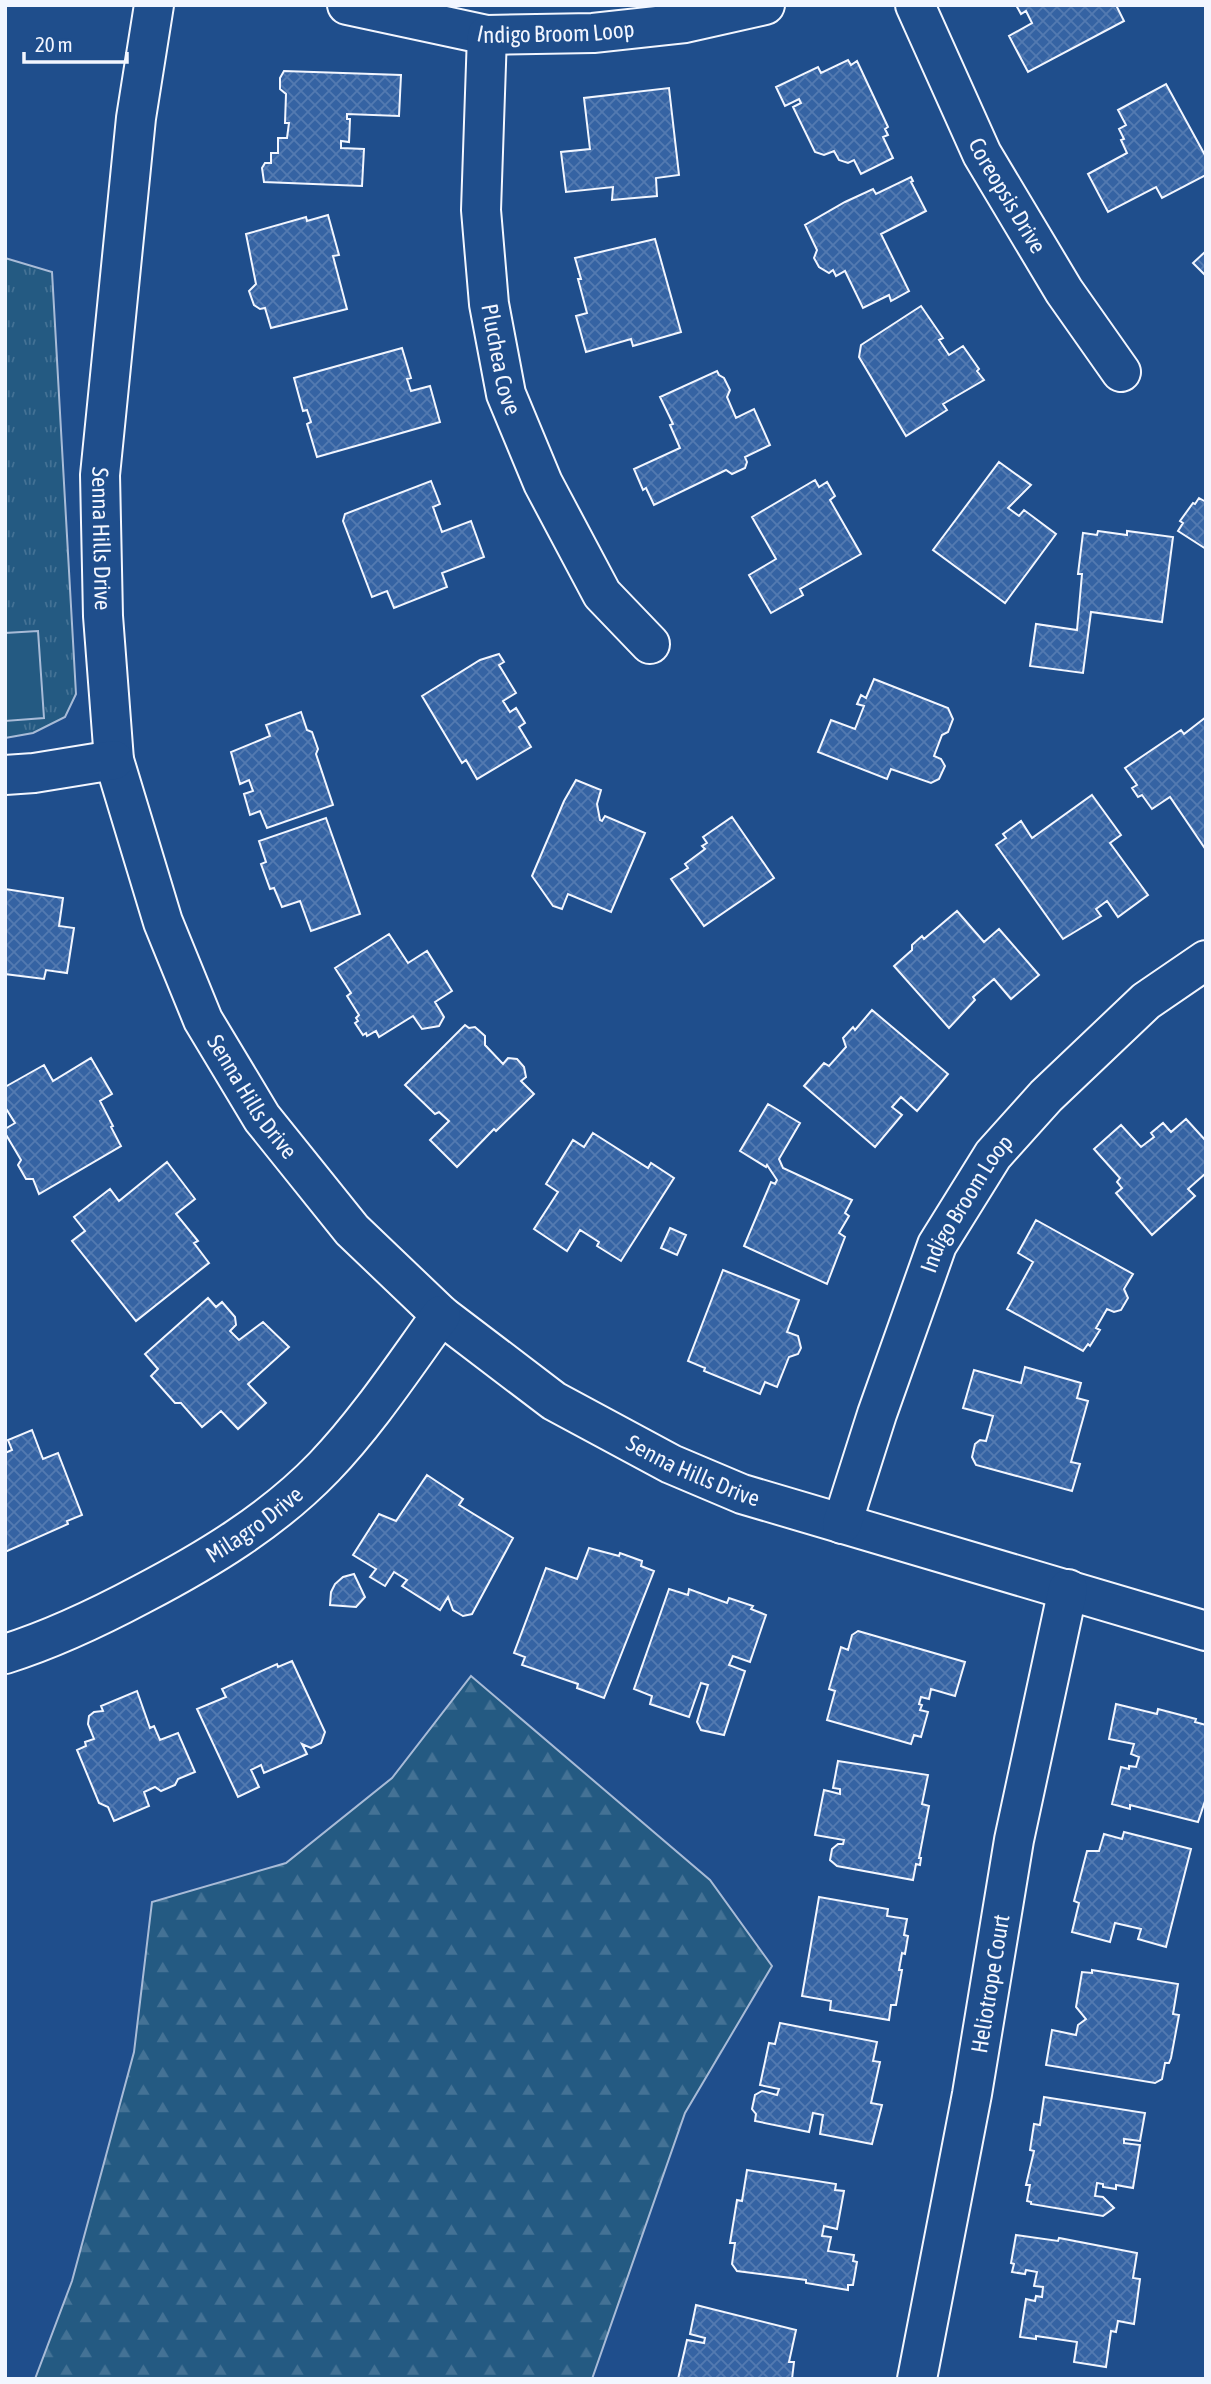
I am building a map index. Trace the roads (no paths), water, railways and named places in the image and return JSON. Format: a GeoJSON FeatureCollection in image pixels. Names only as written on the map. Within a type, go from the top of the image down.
{"type":"FeatureCollection","features":[{"type":"Feature","properties":{"kind":"street","name":"Senna Hills Drive"},"geometry":{"type":"LineString","coordinates":[[155,5],[136,118],[100,475],[103,616],[114,760],[163,922],[203,1020],[262,1118],[352,1230],[441,1315],[554,1401],[671,1464],[742,1494],[1206,1631]]}},
{"type":"Feature","properties":{"kind":"street","name":"Indigo Broom Loop"},"geometry":{"type":"LineString","coordinates":[[346,5],[487,35],[593,33],[685,23],[765,5]]}},
{"type":"Feature","properties":{"kind":"street","name":"Coreopsis Drive"},"geometry":{"type":"LineString","coordinates":[[915,5],[982,154],[1064,291],[1121,372]]}},
{"type":"Feature","properties":{"kind":"street","name":"Pluchea Cove"},"geometry":{"type":"LineString","coordinates":[[487,35],[481,210],[489,304],[506,394],[543,483],[603,594],[650,644]]}},
{"type":"Feature","properties":{"kind":"street"},"geometry":{"type":"LineString","coordinates":[[5,775],[114,760]]}},
{"type":"Feature","properties":{"kind":"street","name":"Indigo Broom Loop"},"geometry":{"type":"LineString","coordinates":[[842,1524],[877,1414],[937,1245],[993,1155],[1046,1096],[1146,1001],[1206,960]]}},
{"type":"Feature","properties":{"kind":"street","name":"Milagro Drive"},"geometry":{"type":"LineString","coordinates":[[5,1654],[81,1626],[191,1568],[274,1514],[324,1467],[365,1419],[441,1315]]}},
{"type":"Feature","properties":{"kind":"street","name":"Heliotrope Court"},"geometry":{"type":"LineString","coordinates":[[917,2379],[972,2094],[1014,1840],[1068,1589]]}}]}
